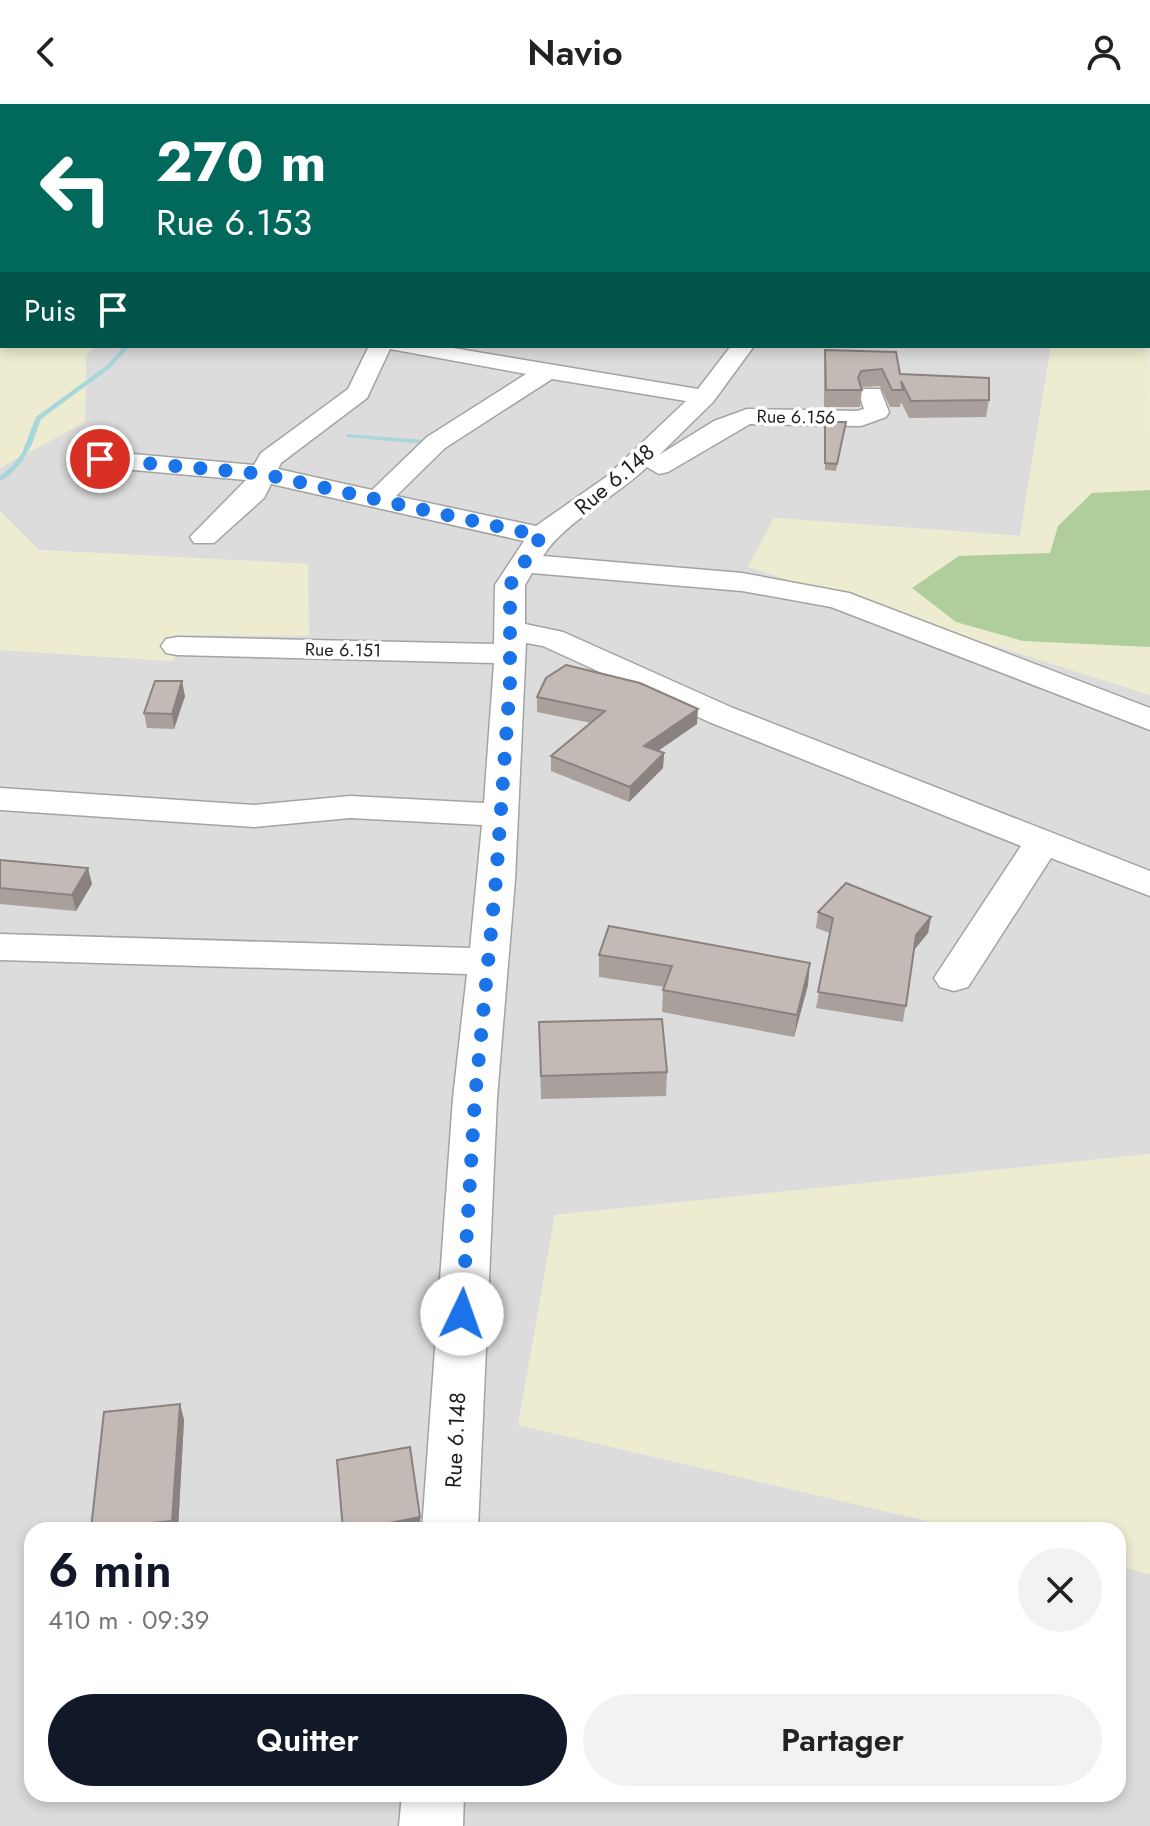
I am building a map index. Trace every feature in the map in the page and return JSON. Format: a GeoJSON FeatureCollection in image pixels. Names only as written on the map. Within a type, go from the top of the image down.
{"type":"FeatureCollection","features":[{"type":"Feature","properties":{"kind":"street"},"geometry":{"type":"LineString","coordinates":[[204,537],[254,492],[270,459],[358,393],[379,348]]}},
{"type":"Feature","properties":{"kind":"street"},"geometry":{"type":"LineString","coordinates":[[411,348],[545,373],[704,397]]}},
{"type":"Feature","properties":{"kind":"street","name":"Rue 6.148"},"geometry":{"type":"LineString","coordinates":[[451,1522],[486,962],[500,815],[510,585],[531,550],[615,483],[704,397],[741,348]]}},
{"type":"Feature","properties":{"kind":"street"},"geometry":{"type":"LineString","coordinates":[[381,497],[415,457],[443,435],[545,373]]}},
{"type":"Feature","properties":{"kind":"street","name":"Rue 6.156"},"geometry":{"type":"LineString","coordinates":[[615,483],[652,472],[723,426],[747,416],[861,419],[877,412],[871,394]]}},
{"type":"Feature","properties":{"kind":"street"},"geometry":{"type":"LineString","coordinates":[[100,459],[263,474],[381,497],[531,550],[838,599],[1150,720]]}},
{"type":"Feature","properties":{"kind":"street","name":"Rue 6.151"},"geometry":{"type":"LineString","coordinates":[[177,646],[552,639],[748,726],[1150,884]]}},
{"type":"Feature","properties":{"kind":"street"},"geometry":{"type":"LineString","coordinates":[[0,799],[254,816],[350,807],[500,815]]}},
{"type":"Feature","properties":{"kind":"street"},"geometry":{"type":"LineString","coordinates":[[954,978],[1043,841]]}},
{"type":"Feature","properties":{"kind":"street"},"geometry":{"type":"LineString","coordinates":[[0,947],[486,962]]}},
{"type":"Feature","properties":{"kind":"street"},"geometry":{"type":"LineString","coordinates":[[431,1826],[432,1802]]}},
{"type":"Feature","properties":{"kind":"shaded area"},"geometry":{"type":"Polygon","coordinates":[[[93,348],[1051,348],[1020,536],[774,518],[749,567],[1150,695],[1150,1154],[555,1215],[519,1425],[931,1522],[24,1522],[24,1802],[1126,1802],[1126,1568],[1150,1574],[1150,1826],[0,1826],[0,650],[173,661],[187,635],[308,636],[308,564],[39,550],[0,511],[0,468],[85,422],[86,355],[93,348]]]}},
{"type":"Feature","properties":{"kind":"green space"},"geometry":{"type":"Polygon","coordinates":[[[0,348],[93,348],[86,355],[85,422],[0,468],[0,348]]]}},
{"type":"Feature","properties":{"kind":"green space"},"geometry":{"type":"Polygon","coordinates":[[[1051,348],[1149,348],[1150,490],[1092,493],[1058,526],[1050,553],[960,556],[956,622],[1023,641],[1150,647],[1150,695],[748,567],[774,518],[1020,536],[1051,348]]]}},
{"type":"Feature","properties":{"kind":"green space"},"geometry":{"type":"Polygon","coordinates":[[[1150,490],[1150,647],[1023,641],[956,622],[912,588],[959,556],[1050,553],[1058,526],[1092,493],[1150,490]]]}},
{"type":"Feature","properties":{"kind":"green space"},"geometry":{"type":"Polygon","coordinates":[[[0,511],[39,550],[308,564],[309,636],[187,635],[173,661],[0,650],[0,511]]]}},
{"type":"Feature","properties":{"kind":"green space"},"geometry":{"type":"Polygon","coordinates":[[[1150,1154],[1150,1574],[1126,1568],[1126,1522],[931,1522],[518,1425],[555,1215],[1150,1154]]]}},
{"type":"Feature","properties":{"kind":"building"},"geometry":{"type":"Polygon","coordinates":[[[825,350],[896,352],[900,374],[989,378],[989,400],[911,401],[901,381],[903,390],[892,390],[882,369],[861,371],[858,378],[862,390],[826,390],[825,350]]]}},
{"type":"Feature","properties":{"kind":"building"},"geometry":{"type":"Polygon","coordinates":[[[825,422],[846,422],[837,464],[825,463],[825,422]]]}},
{"type":"Feature","properties":{"kind":"building"},"geometry":{"type":"Polygon","coordinates":[[[566,665],[640,683],[698,709],[644,746],[664,753],[630,787],[551,756],[605,711],[537,697],[546,678],[566,665]]]}},
{"type":"Feature","properties":{"kind":"building"},"geometry":{"type":"Polygon","coordinates":[[[155,681],[182,681],[172,714],[144,713],[155,681]]]}},
{"type":"Feature","properties":{"kind":"building"},"geometry":{"type":"Polygon","coordinates":[[[0,860],[88,868],[72,895],[0,888],[0,860]]]}},
{"type":"Feature","properties":{"kind":"building"},"geometry":{"type":"Polygon","coordinates":[[[846,883],[931,917],[916,935],[906,1006],[818,992],[833,918],[818,912],[846,883]]]}},
{"type":"Feature","properties":{"kind":"building"},"geometry":{"type":"Polygon","coordinates":[[[609,926],[810,963],[797,1015],[663,990],[672,966],[599,955],[609,926]]]}},
{"type":"Feature","properties":{"kind":"building"},"geometry":{"type":"Polygon","coordinates":[[[662,1019],[667,1072],[541,1076],[539,1022],[662,1019]]]}},
{"type":"Feature","properties":{"kind":"building"},"geometry":{"type":"Polygon","coordinates":[[[180,1404],[172,1521],[92,1522],[104,1412],[180,1404]]]}},
{"type":"Feature","properties":{"kind":"building"},"geometry":{"type":"Polygon","coordinates":[[[410,1447],[420,1517],[395,1522],[342,1522],[337,1460],[410,1447]]]}},
{"type":"Feature","properties":{"kind":"waterway"},"geometry":{"type":"LineString","coordinates":[[0,479],[25,453],[38,418],[108,367],[125,348]]}},
{"type":"Feature","properties":{"kind":"waterway"},"geometry":{"type":"LineString","coordinates":[[348,436],[435,443]]}},
{"type":"Feature","properties":{"kind":"route"},"geometry":{"type":"LineString","coordinates":[[100,459],[263,474],[381,497],[541,536],[517,569],[510,585],[510,682],[496,880],[475,1098],[462,1314]]}}]}
